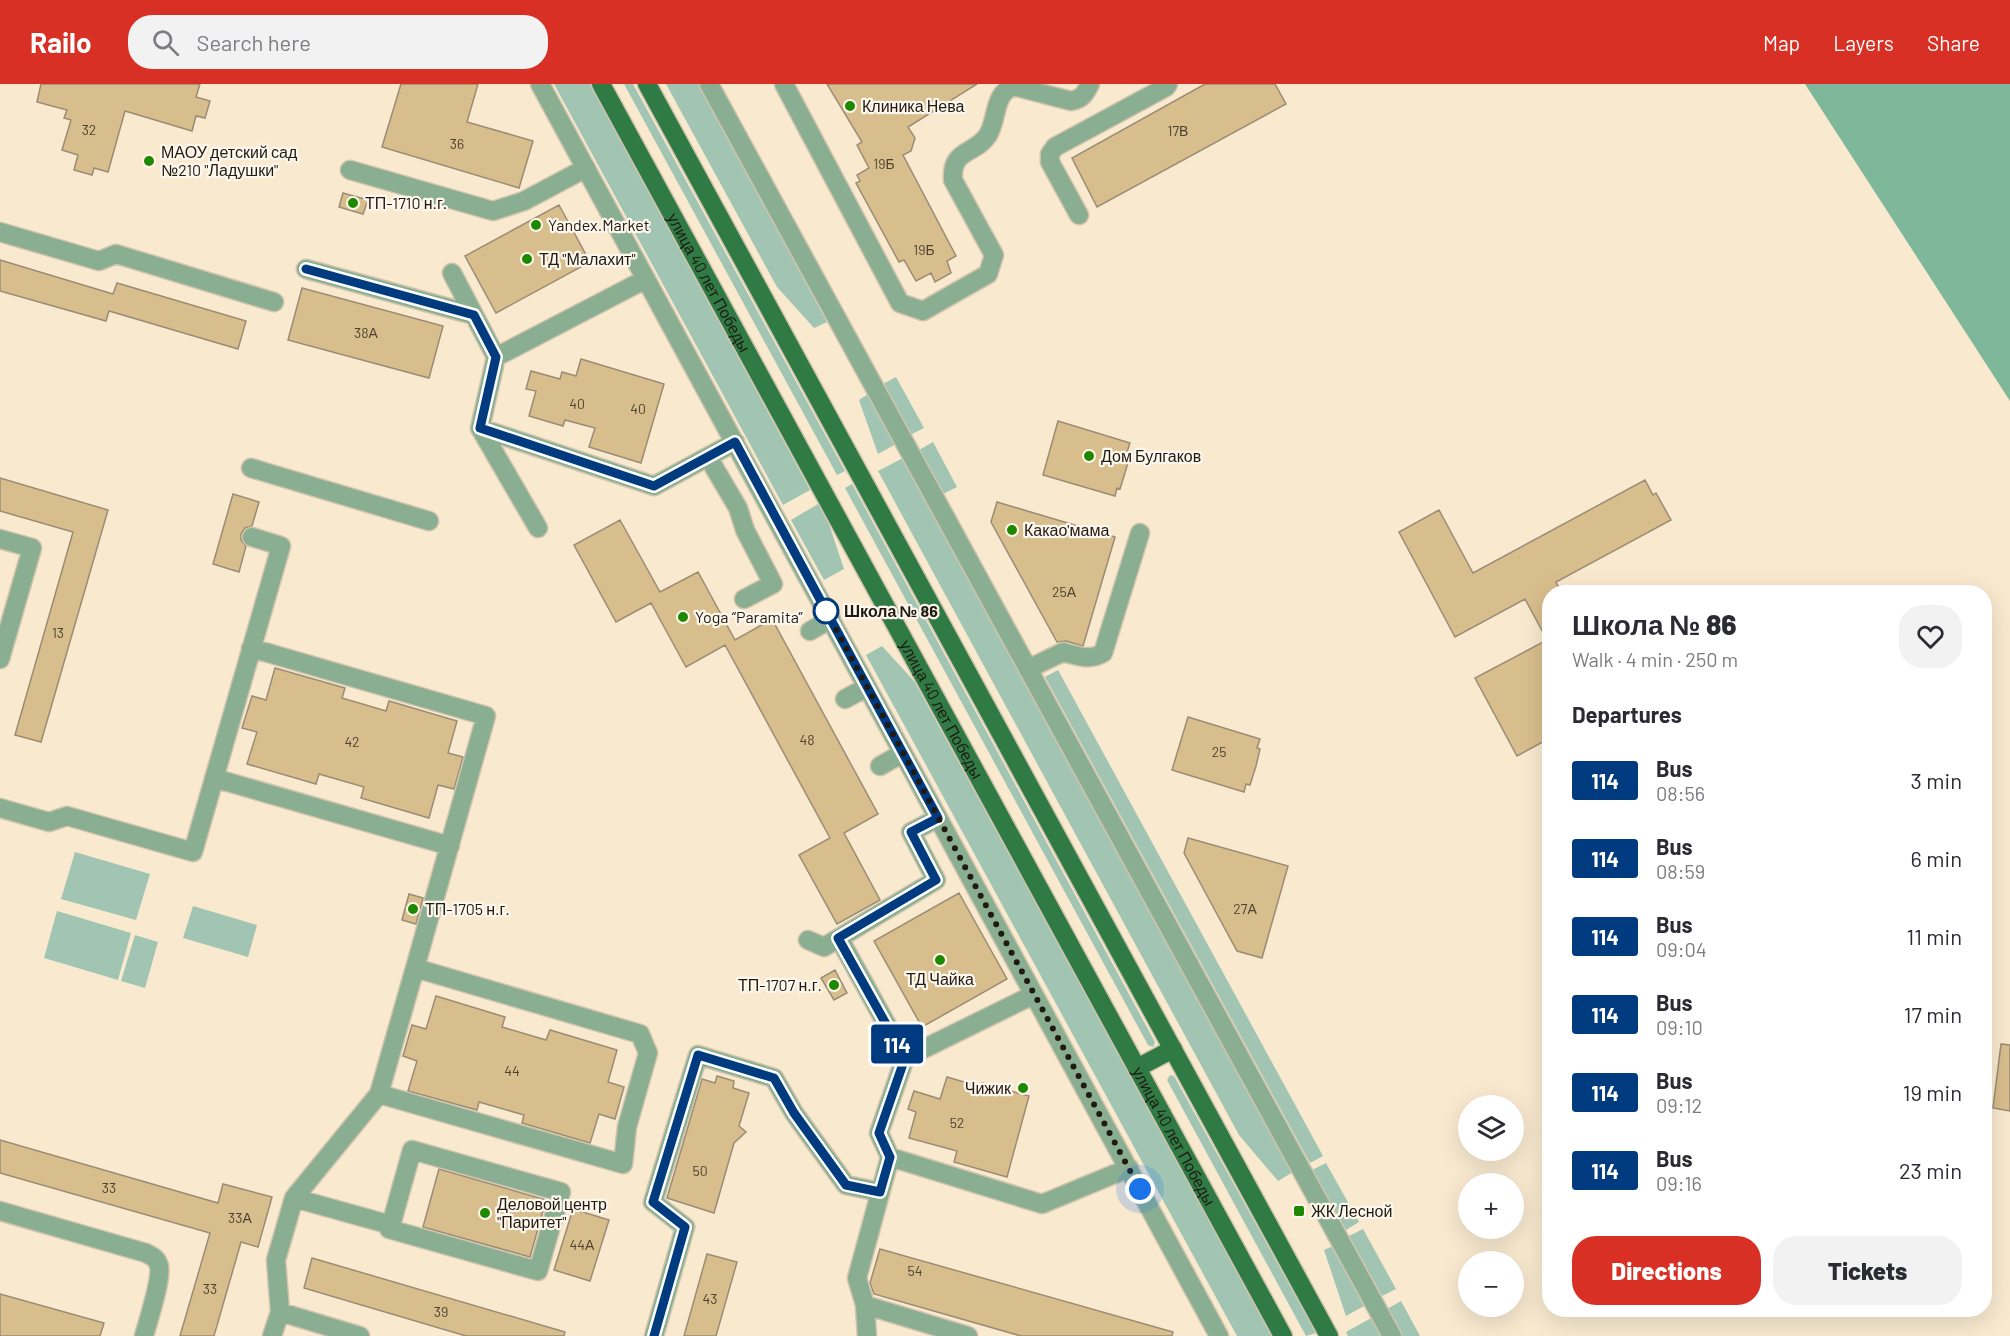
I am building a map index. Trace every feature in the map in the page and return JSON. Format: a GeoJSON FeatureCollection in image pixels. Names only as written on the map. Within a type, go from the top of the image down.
{"type":"FeatureCollection","features":[{"type":"Feature","properties":{"kind":"main road","name":"улица 40 лет Победы"},"geometry":{"type":"LineString","coordinates":[[601,84],[1283,1336]]}},
{"type":"Feature","properties":{"kind":"main road"},"geometry":{"type":"LineString","coordinates":[[647,84],[1329,1336]]}},
{"type":"Feature","properties":{"kind":"main road"},"geometry":{"type":"LineString","coordinates":[[1137,1068],[1173,1049]]}},
{"type":"Feature","properties":{"kind":"street"},"geometry":{"type":"LineString","coordinates":[[540,84],[1220,1336]]}},
{"type":"Feature","properties":{"kind":"street"},"geometry":{"type":"LineString","coordinates":[[710,84],[1392,1336]]}},
{"type":"Feature","properties":{"kind":"street"},"geometry":{"type":"LineString","coordinates":[[784,84],[900,303],[922,311],[988,274],[994,255],[953,180],[952,171],[961,154],[982,143],[987,136],[993,126],[1002,94],[1013,86],[1071,101],[1084,95],[1090,84]]}},
{"type":"Feature","properties":{"kind":"street"},"geometry":{"type":"LineString","coordinates":[[1079,215],[1050,162],[1050,154],[1055,147],[1168,84]]}},
{"type":"Feature","properties":{"kind":"street"},"geometry":{"type":"LineString","coordinates":[[350,170],[493,211],[524,201],[586,168]]}},
{"type":"Feature","properties":{"kind":"street"},"geometry":{"type":"LineString","coordinates":[[0,232],[99,261],[117,254],[274,302]]}},
{"type":"Feature","properties":{"kind":"street"},"geometry":{"type":"LineString","coordinates":[[306,269],[474,315]]}},
{"type":"Feature","properties":{"kind":"street"},"geometry":{"type":"LineString","coordinates":[[452,273],[496,357],[480,428],[538,528]]}},
{"type":"Feature","properties":{"kind":"street"},"geometry":{"type":"LineString","coordinates":[[496,357],[646,279]]}},
{"type":"Feature","properties":{"kind":"street"},"geometry":{"type":"LineString","coordinates":[[480,428],[654,486],[735,442]]}},
{"type":"Feature","properties":{"kind":"street"},"geometry":{"type":"LineString","coordinates":[[708,457],[738,508],[745,530],[773,584],[744,599]]}},
{"type":"Feature","properties":{"kind":"street"},"geometry":{"type":"LineString","coordinates":[[251,468],[429,521]]}},
{"type":"Feature","properties":{"kind":"street"},"geometry":{"type":"LineString","coordinates":[[1028,669],[1063,652],[1086,658],[1095,658],[1103,653],[1140,533]]}},
{"type":"Feature","properties":{"kind":"street"},"geometry":{"type":"LineString","coordinates":[[0,808],[49,822],[67,816],[193,852],[281,546],[252,537]]}},
{"type":"Feature","properties":{"kind":"street"},"geometry":{"type":"LineString","coordinates":[[0,539],[32,548],[0,659]]}},
{"type":"Feature","properties":{"kind":"street"},"geometry":{"type":"LineString","coordinates":[[810,631],[831,619]]}},
{"type":"Feature","properties":{"kind":"street"},"geometry":{"type":"LineString","coordinates":[[251,648],[486,716],[380,1094],[294,1198],[276,1260],[280,1312],[272,1336]]}},
{"type":"Feature","properties":{"kind":"street"},"geometry":{"type":"LineString","coordinates":[[845,699],[867,687]]}},
{"type":"Feature","properties":{"kind":"street"},"geometry":{"type":"LineString","coordinates":[[880,766],[903,753]]}},
{"type":"Feature","properties":{"kind":"street"},"geometry":{"type":"LineString","coordinates":[[214,778],[450,846]]}},
{"type":"Feature","properties":{"kind":"street"},"geometry":{"type":"LineString","coordinates":[[808,940],[824,947],[936,880],[911,832],[938,818]]}},
{"type":"Feature","properties":{"kind":"street"},"geometry":{"type":"LineString","coordinates":[[838,938],[905,1058]]}},
{"type":"Feature","properties":{"kind":"street"},"geometry":{"type":"LineString","coordinates":[[380,1094],[623,1164],[627,1127],[648,1053],[640,1034],[415,968]]}},
{"type":"Feature","properties":{"kind":"street"},"geometry":{"type":"LineString","coordinates":[[867,1336],[865,1305],[856,1278],[890,1157],[879,1133],[905,1058],[1033,995]]}},
{"type":"Feature","properties":{"kind":"street"},"geometry":{"type":"LineString","coordinates":[[654,1336],[685,1227],[653,1202],[698,1055],[774,1078],[794,1113],[846,1185],[880,1192]]}},
{"type":"Feature","properties":{"kind":"street"},"geometry":{"type":"LineString","coordinates":[[412,1150],[561,1192],[538,1271],[389,1229],[391,1225],[412,1150]]}},
{"type":"Feature","properties":{"kind":"street"},"geometry":{"type":"LineString","coordinates":[[890,1157],[1042,1204],[1128,1168]]}},
{"type":"Feature","properties":{"kind":"street"},"geometry":{"type":"LineString","coordinates":[[294,1198],[391,1225]]}},
{"type":"Feature","properties":{"kind":"street"},"geometry":{"type":"LineString","coordinates":[[0,1211],[155,1257],[159,1265],[159,1276],[144,1336]]}},
{"type":"Feature","properties":{"kind":"street"},"geometry":{"type":"LineString","coordinates":[[865,1305],[968,1336]]}},
{"type":"Feature","properties":{"kind":"street"},"geometry":{"type":"LineString","coordinates":[[280,1312],[360,1336]]}},
{"type":"Feature","properties":{"kind":"green space"},"geometry":{"type":"Polygon","coordinates":[[[554,84],[590,84],[810,490],[783,505],[554,84]]]}},
{"type":"Feature","properties":{"kind":"green space"},"geometry":{"type":"Polygon","coordinates":[[[624,84],[633,84],[845,471],[837,475],[624,84]]]}},
{"type":"Feature","properties":{"kind":"green space"},"geometry":{"type":"Polygon","coordinates":[[[666,84],[699,84],[827,322],[814,328],[777,287],[666,84]]]}},
{"type":"Feature","properties":{"kind":"green space"},"geometry":{"type":"Polygon","coordinates":[[[1805,84],[2010,84],[2010,401],[1805,84]]]}},
{"type":"Feature","properties":{"kind":"green space"},"geometry":{"type":"Polygon","coordinates":[[[896,377],[924,428],[910,435],[883,384],[896,377]]]}},
{"type":"Feature","properties":{"kind":"green space"},"geometry":{"type":"Polygon","coordinates":[[[868,394],[896,444],[878,454],[859,400],[868,394]]]}},
{"type":"Feature","properties":{"kind":"green space"},"geometry":{"type":"Polygon","coordinates":[[[933,442],[957,487],[943,494],[919,450],[933,442]]]}},
{"type":"Feature","properties":{"kind":"green space"},"geometry":{"type":"Polygon","coordinates":[[[903,458],[1293,1172],[1278,1181],[1239,1135],[878,471],[903,458]]]}},
{"type":"Feature","properties":{"kind":"green space"},"geometry":{"type":"Polygon","coordinates":[[[852,484],[1155,1042],[1153,1047],[1148,1045],[845,488],[852,484]]]}},
{"type":"Feature","properties":{"kind":"green space"},"geometry":{"type":"Polygon","coordinates":[[[818,504],[829,524],[844,569],[824,580],[791,520],[818,504]]]}},
{"type":"Feature","properties":{"kind":"green space"},"geometry":{"type":"Polygon","coordinates":[[[882,646],[914,681],[1273,1336],[1237,1336],[866,655],[882,646]]]}},
{"type":"Feature","properties":{"kind":"green space"},"geometry":{"type":"Polygon","coordinates":[[[1058,670],[1323,1156],[1310,1163],[1045,677],[1058,670]]]}},
{"type":"Feature","properties":{"kind":"green space"},"geometry":{"type":"Polygon","coordinates":[[[75,852],[150,874],[136,920],[61,899],[75,852]]]}},
{"type":"Feature","properties":{"kind":"green space"},"geometry":{"type":"Polygon","coordinates":[[[193,906],[257,925],[248,957],[183,938],[193,906]]]}},
{"type":"Feature","properties":{"kind":"green space"},"geometry":{"type":"Polygon","coordinates":[[[57,911],[131,933],[118,980],[44,958],[57,911]]]}},
{"type":"Feature","properties":{"kind":"green space"},"geometry":{"type":"Polygon","coordinates":[[[135,935],[158,942],[145,988],[121,981],[135,935]]]}},
{"type":"Feature","properties":{"kind":"green space"},"geometry":{"type":"Polygon","coordinates":[[[1170,1075],[1174,1076],[1316,1333],[1306,1336],[1167,1080],[1170,1075]]]}},
{"type":"Feature","properties":{"kind":"green space"},"geometry":{"type":"Polygon","coordinates":[[[1326,1163],[1359,1222],[1346,1230],[1312,1170],[1326,1163]]]}},
{"type":"Feature","properties":{"kind":"green space"},"geometry":{"type":"Polygon","coordinates":[[[1363,1229],[1396,1289],[1382,1296],[1349,1236],[1363,1229]]]}},
{"type":"Feature","properties":{"kind":"green space"},"geometry":{"type":"Polygon","coordinates":[[[1333,1246],[1364,1306],[1346,1316],[1324,1250],[1333,1246]]]}},
{"type":"Feature","properties":{"kind":"green space"},"geometry":{"type":"Polygon","coordinates":[[[1401,1301],[1420,1336],[1402,1336],[1387,1309],[1401,1301]]]}},
{"type":"Feature","properties":{"kind":"green space"},"geometry":{"type":"Polygon","coordinates":[[[1373,1317],[1383,1336],[1348,1336],[1346,1332],[1373,1317]]]}},
{"type":"Feature","properties":{"kind":"building"},"geometry":{"type":"Polygon","coordinates":[[[41,84],[200,84],[196,97],[210,101],[205,118],[196,116],[192,131],[125,111],[108,172],[94,168],[92,175],[74,170],[78,155],[62,150],[71,120],[64,118],[67,110],[37,102],[41,84]]]}},
{"type":"Feature","properties":{"kind":"building"},"geometry":{"type":"Polygon","coordinates":[[[401,84],[478,84],[467,122],[533,141],[519,188],[382,147],[401,84]]]}},
{"type":"Feature","properties":{"kind":"building"},"geometry":{"type":"Polygon","coordinates":[[[827,84],[977,84],[908,127],[915,138],[911,151],[903,155],[956,256],[947,261],[951,273],[935,282],[931,273],[916,281],[904,260],[899,262],[856,183],[860,181],[857,175],[869,168],[857,145],[862,142],[827,84]]]}},
{"type":"Feature","properties":{"kind":"building"},"geometry":{"type":"Polygon","coordinates":[[[1205,84],[1275,84],[1286,104],[1097,207],[1072,158],[1205,84]]]}},
{"type":"Feature","properties":{"kind":"building","name":"ТП-1710 н.г."},"geometry":{"type":"Polygon","coordinates":[[[343,193],[368,200],[363,214],[339,207],[343,193]]]}},
{"type":"Feature","properties":{"kind":"building","name":"ТД \"Малахит\""},"geometry":{"type":"Polygon","coordinates":[[[559,205],[590,262],[496,313],[465,256],[559,205]]]}},
{"type":"Feature","properties":{"kind":"building"},"geometry":{"type":"Polygon","coordinates":[[[0,260],[113,294],[117,283],[246,321],[238,349],[109,311],[106,321],[0,291],[0,260]]]}},
{"type":"Feature","properties":{"kind":"building"},"geometry":{"type":"Polygon","coordinates":[[[302,288],[443,326],[429,378],[288,340],[302,288]]]}},
{"type":"Feature","properties":{"kind":"building"},"geometry":{"type":"Polygon","coordinates":[[[581,359],[664,384],[641,463],[589,447],[595,428],[565,420],[563,426],[529,416],[536,391],[526,389],[531,371],[560,379],[562,372],[576,376],[581,359]]]}},
{"type":"Feature","properties":{"kind":"building","name":"Дом Булгаков"},"geometry":{"type":"Polygon","coordinates":[[[1058,421],[1130,443],[1127,452],[1131,453],[1120,489],[1117,488],[1115,496],[1043,475],[1058,421]]]}},
{"type":"Feature","properties":{"kind":"building"},"geometry":{"type":"Polygon","coordinates":[[[0,478],[108,510],[41,742],[15,735],[73,532],[0,511],[0,478]]]}},
{"type":"Feature","properties":{"kind":"building"},"geometry":{"type":"Polygon","coordinates":[[[1645,480],[1653,495],[1656,493],[1671,520],[1556,582],[1558,585],[1542,585],[1542,631],[1525,599],[1455,637],[1399,532],[1439,510],[1473,573],[1645,480]]]}},
{"type":"Feature","properties":{"kind":"building"},"geometry":{"type":"Polygon","coordinates":[[[233,494],[259,502],[252,526],[245,528],[241,534],[241,540],[246,546],[239,572],[213,564],[233,494]]]}},
{"type":"Feature","properties":{"kind":"building"},"geometry":{"type":"Polygon","coordinates":[[[997,502],[1115,537],[1083,646],[1066,641],[1057,642],[991,522],[997,502]]]}},
{"type":"Feature","properties":{"kind":"building"},"geometry":{"type":"Polygon","coordinates":[[[620,520],[660,592],[698,572],[735,640],[772,619],[878,814],[844,833],[880,900],[837,924],[799,855],[830,838],[725,645],[686,667],[651,603],[616,622],[574,545],[620,520]]]}},
{"type":"Feature","properties":{"kind":"building"},"geometry":{"type":"Polygon","coordinates":[[[1542,643],[1542,742],[1517,756],[1475,678],[1542,643]]]}},
{"type":"Feature","properties":{"kind":"building"},"geometry":{"type":"Polygon","coordinates":[[[275,668],[345,688],[342,698],[386,711],[389,701],[457,721],[448,753],[463,757],[454,789],[438,785],[429,818],[361,798],[364,787],[319,774],[316,784],[247,764],[257,732],[242,728],[252,696],[266,700],[275,668]]]}},
{"type":"Feature","properties":{"kind":"building"},"geometry":{"type":"Polygon","coordinates":[[[1188,717],[1260,739],[1256,766],[1250,785],[1246,784],[1244,792],[1172,770],[1188,717]]]}},
{"type":"Feature","properties":{"kind":"building"},"geometry":{"type":"Polygon","coordinates":[[[1188,838],[1288,866],[1262,958],[1237,951],[1184,853],[1188,838]]]}},
{"type":"Feature","properties":{"kind":"building","name":"ТД Чайка"},"geometry":{"type":"Polygon","coordinates":[[[959,893],[1007,979],[922,1027],[874,941],[959,893]]]}},
{"type":"Feature","properties":{"kind":"building","name":"ТП-1705 н.г."},"geometry":{"type":"Polygon","coordinates":[[[409,894],[423,898],[416,924],[402,920],[409,894]]]}},
{"type":"Feature","properties":{"kind":"building","name":"ТП-1707 н.г."},"geometry":{"type":"Polygon","coordinates":[[[835,970],[847,993],[834,1000],[821,978],[835,970]]]}},
{"type":"Feature","properties":{"kind":"building"},"geometry":{"type":"Polygon","coordinates":[[[436,996],[505,1017],[502,1027],[546,1040],[550,1030],[617,1050],[608,1082],[624,1087],[615,1119],[599,1114],[590,1143],[522,1123],[524,1115],[479,1102],[477,1110],[408,1091],[417,1061],[403,1056],[412,1025],[426,1029],[436,996]]]}},
{"type":"Feature","properties":{"kind":"building"},"geometry":{"type":"Polygon","coordinates":[[[2001,1044],[2010,1045],[2010,1111],[1993,1108],[2001,1044]]]}},
{"type":"Feature","properties":{"kind":"building"},"geometry":{"type":"Polygon","coordinates":[[[717,1076],[734,1081],[733,1088],[749,1093],[739,1126],[746,1132],[734,1143],[714,1213],[667,1198],[702,1079],[715,1083],[717,1076]]]}},
{"type":"Feature","properties":{"kind":"building"},"geometry":{"type":"Polygon","coordinates":[[[947,1077],[981,1087],[982,1083],[1029,1096],[1007,1177],[954,1162],[957,1151],[909,1138],[916,1112],[908,1109],[914,1091],[940,1099],[947,1077]]]}},
{"type":"Feature","properties":{"kind":"building"},"geometry":{"type":"Polygon","coordinates":[[[0,1140],[218,1203],[223,1184],[272,1197],[258,1247],[241,1242],[214,1336],[180,1336],[210,1233],[0,1173],[0,1140]]]}},
{"type":"Feature","properties":{"kind":"building","name":"Деловой центр \"Паритет\""},"geometry":{"type":"Polygon","coordinates":[[[439,1169],[546,1200],[530,1257],[423,1227],[439,1169]]]}},
{"type":"Feature","properties":{"kind":"building"},"geometry":{"type":"Polygon","coordinates":[[[573,1209],[609,1220],[590,1281],[554,1270],[573,1209]]]}},
{"type":"Feature","properties":{"kind":"building"},"geometry":{"type":"Polygon","coordinates":[[[880,1249],[1173,1332],[1172,1336],[1021,1336],[874,1294],[870,1283],[880,1249]]]}},
{"type":"Feature","properties":{"kind":"building"},"geometry":{"type":"Polygon","coordinates":[[[707,1254],[737,1262],[716,1336],[684,1336],[707,1254]]]}},
{"type":"Feature","properties":{"kind":"building"},"geometry":{"type":"Polygon","coordinates":[[[312,1258],[565,1332],[564,1336],[466,1336],[304,1288],[312,1258]]]}},
{"type":"Feature","properties":{"kind":"building"},"geometry":{"type":"Polygon","coordinates":[[[0,1294],[104,1323],[100,1336],[0,1336],[0,1294]]]}},
{"type":"Feature","properties":{"kind":"bus line","name":"114"},"geometry":{"type":"LineString","coordinates":[[306,269],[474,315],[496,357],[480,428],[654,486],[735,442],[938,818],[911,832],[936,880],[838,938],[905,1058],[879,1133],[890,1157],[880,1192],[846,1185],[794,1113],[774,1078],[698,1055],[653,1202],[685,1227],[654,1336]]}},
{"type":"Feature","properties":{"kind":"place","name":"Клиника Нева"},"geometry":{"type":"Point","coordinates":[850,106]}},
{"type":"Feature","properties":{"kind":"place","name":"МАОУ детский сад №210 \"Ладушки\""},"geometry":{"type":"Point","coordinates":[149,161]}},
{"type":"Feature","properties":{"kind":"place","name":"ТП-1710 н.г."},"geometry":{"type":"Point","coordinates":[353,203]}},
{"type":"Feature","properties":{"kind":"place","name":"Yandex.Market"},"geometry":{"type":"Point","coordinates":[536,225]}},
{"type":"Feature","properties":{"kind":"place","name":"ТД \"Малахит\""},"geometry":{"type":"Point","coordinates":[527,259]}},
{"type":"Feature","properties":{"kind":"place","name":"Дом Булгаков"},"geometry":{"type":"Point","coordinates":[1089,456]}},
{"type":"Feature","properties":{"kind":"place","name":"Какао'мама"},"geometry":{"type":"Point","coordinates":[1012,530]}},
{"type":"Feature","properties":{"kind":"place","name":"Школа № 86"},"geometry":{"type":"Point","coordinates":[826,611]}},
{"type":"Feature","properties":{"kind":"place","name":"Yoga “Paramita”"},"geometry":{"type":"Point","coordinates":[683,617]}},
{"type":"Feature","properties":{"kind":"place","name":"ТП-1705 н.г."},"geometry":{"type":"Point","coordinates":[413,909]}},
{"type":"Feature","properties":{"kind":"place","name":"ТД Чайка"},"geometry":{"type":"Point","coordinates":[940,960]}},
{"type":"Feature","properties":{"kind":"place","name":"ТП-1707 н.г."},"geometry":{"type":"Point","coordinates":[834,985]}},
{"type":"Feature","properties":{"kind":"place","name":"Чижик"},"geometry":{"type":"Point","coordinates":[1023,1088]}},
{"type":"Feature","properties":{"kind":"place","name":"ЖК Лесной"},"geometry":{"type":"Point","coordinates":[1299,1211]}},
{"type":"Feature","properties":{"kind":"place","name":"Деловой центр \"Паритет\""},"geometry":{"type":"Point","coordinates":[485,1213]}},
{"type":"Feature","properties":{"kind":"route"},"geometry":{"type":"LineString","coordinates":[[826,611],[1140,1189]]}}]}
